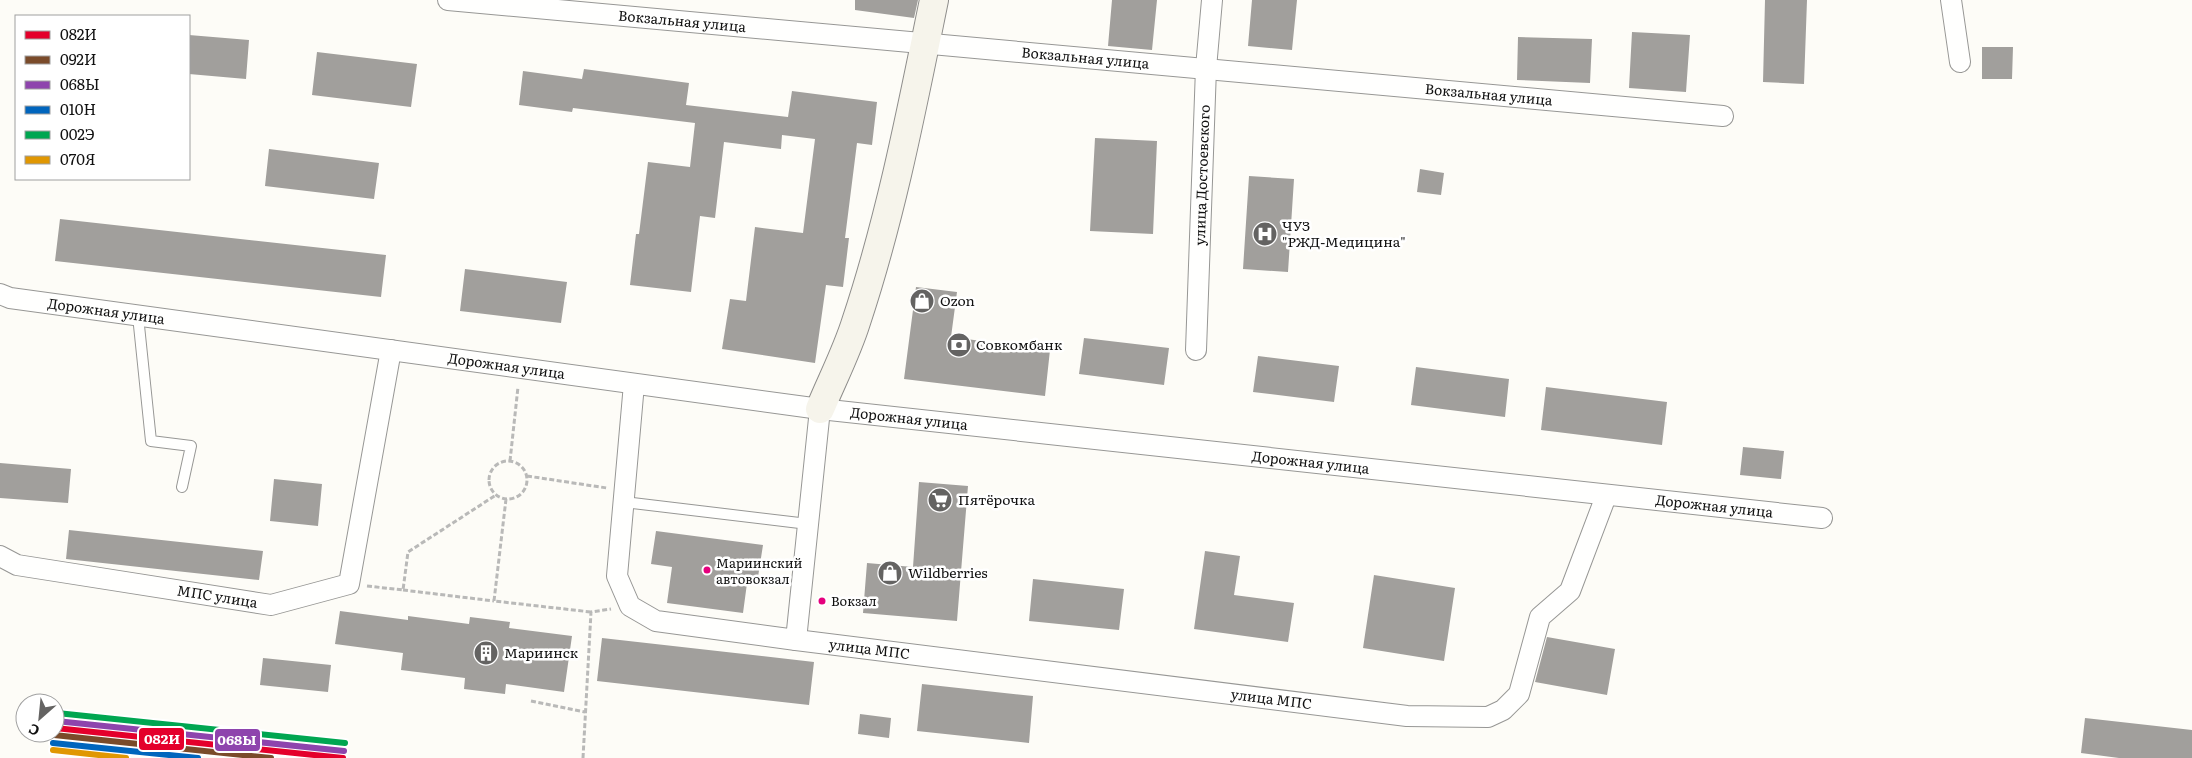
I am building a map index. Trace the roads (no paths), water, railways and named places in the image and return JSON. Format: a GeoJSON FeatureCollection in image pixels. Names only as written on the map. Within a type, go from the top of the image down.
{"type":"FeatureCollection","features":[{"type":"Feature","properties":{"kind":"main road"},"geometry":{"type":"LineString","coordinates":[[820,409],[856,324],[882,237],[934,0]]}},
{"type":"Feature","properties":{"kind":"street","name":"Вокзальная улица"},"geometry":{"type":"LineString","coordinates":[[448,0],[1723,116]]}},
{"type":"Feature","properties":{"kind":"street","name":"улица Достоевского"},"geometry":{"type":"LineString","coordinates":[[1196,350],[1206,68],[1212,0]]}},
{"type":"Feature","properties":{"kind":"street"},"geometry":{"type":"LineString","coordinates":[[1951,0],[1960,62]]}},
{"type":"Feature","properties":{"kind":"street","name":"Дорожная улица"},"geometry":{"type":"LineString","coordinates":[[0,294],[10,298],[138,316],[820,409],[1822,518]]}},
{"type":"Feature","properties":{"kind":"street","name":"МПС улица"},"geometry":{"type":"LineString","coordinates":[[0,556],[17,565],[271,606],[349,584],[391,350]]}},
{"type":"Feature","properties":{"kind":"street"},"geometry":{"type":"LineString","coordinates":[[624,496],[634,384]]}},
{"type":"Feature","properties":{"kind":"street"},"geometry":{"type":"LineString","coordinates":[[796,640],[820,409]]}},
{"type":"Feature","properties":{"kind":"street","name":"улица МПС"},"geometry":{"type":"LineString","coordinates":[[624,496],[617,576],[630,606],[656,621],[1407,716],[1488,717],[1504,710],[1519,694],[1540,617],[1570,591],[1606,496]]}},
{"type":"Feature","properties":{"kind":"lane"},"geometry":{"type":"LineString","coordinates":[[138,316],[151,441],[191,446],[182,487]]}},
{"type":"Feature","properties":{"kind":"lane"},"geometry":{"type":"LineString","coordinates":[[624,496],[808,524]]}},
{"type":"Feature","properties":{"kind":"place","name":"ЧУЗ \"РЖД-Медицина\""},"geometry":{"type":"Point","coordinates":[1265,234]}},
{"type":"Feature","properties":{"kind":"place","name":"Ozon"},"geometry":{"type":"Point","coordinates":[922,301]}},
{"type":"Feature","properties":{"kind":"place","name":"Совкомбанк"},"geometry":{"type":"Point","coordinates":[959,345]}},
{"type":"Feature","properties":{"kind":"place","name":"Пятёрочка"},"geometry":{"type":"Point","coordinates":[940,500]}},
{"type":"Feature","properties":{"kind":"place","name":"Мариинский автовокзал"},"geometry":{"type":"Point","coordinates":[707,570]}},
{"type":"Feature","properties":{"kind":"place","name":"Wildberries"},"geometry":{"type":"Point","coordinates":[890,573]}},
{"type":"Feature","properties":{"kind":"place","name":"Вокзал"},"geometry":{"type":"Point","coordinates":[822,601]}},
{"type":"Feature","properties":{"kind":"place","name":"Мариинск"},"geometry":{"type":"Point","coordinates":[486,653]}}]}
